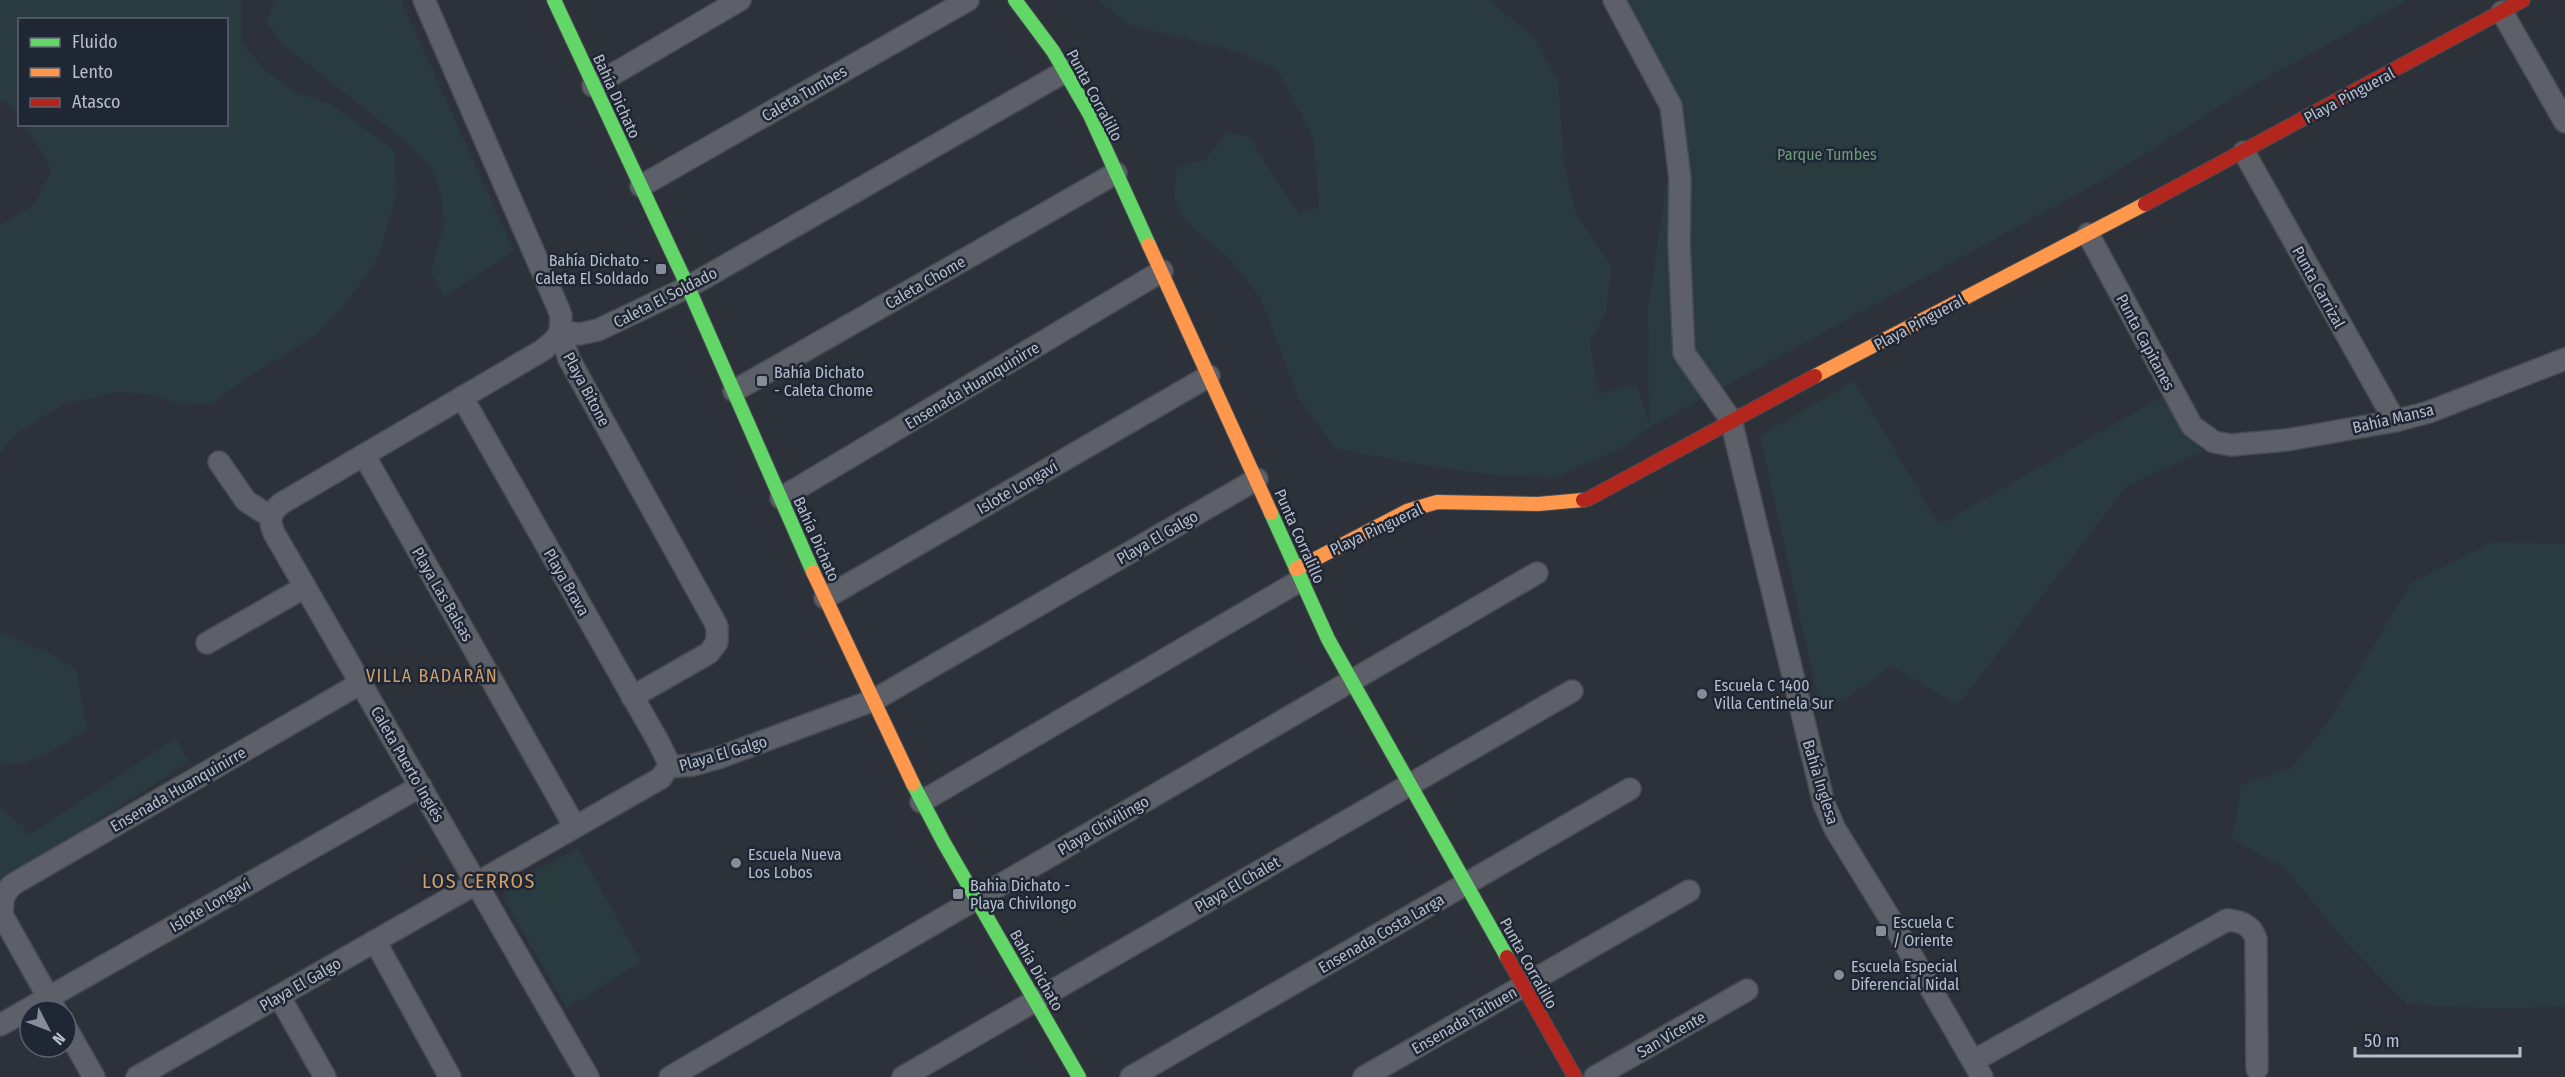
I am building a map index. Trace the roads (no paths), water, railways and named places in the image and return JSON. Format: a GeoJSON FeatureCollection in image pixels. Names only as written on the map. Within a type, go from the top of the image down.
{"type":"FeatureCollection","features":[{"type":"Feature","properties":{"kind":"street","name":"Playa Bitone"},"geometry":{"type":"LineString","coordinates":[[424,0],[559,309],[560,331],[569,359],[717,626],[719,634],[717,642],[709,653],[632,697]]}},
{"type":"Feature","properties":{"kind":"street","name":"Bahía Dichato"},"geometry":{"type":"LineString","coordinates":[[554,0],[688,287],[825,598],[921,802],[1079,1077]]}},
{"type":"Feature","properties":{"kind":"street"},"geometry":{"type":"LineString","coordinates":[[593,86],[740,0]]}},
{"type":"Feature","properties":{"kind":"street","name":"Caleta Tumbes"},"geometry":{"type":"LineString","coordinates":[[641,186],[968,0]]}},
{"type":"Feature","properties":{"kind":"street","name":"Punta Corralillo"},"geometry":{"type":"LineString","coordinates":[[1015,0],[1066,71],[1116,173],[1328,639],[1575,1077]]}},
{"type":"Feature","properties":{"kind":"street"},"geometry":{"type":"LineString","coordinates":[[1614,0],[1671,106],[1680,179],[1679,242],[1684,353],[1731,420]]}},
{"type":"Feature","properties":{"kind":"street","name":"Playa Pingueral"},"geometry":{"type":"LineString","coordinates":[[921,802],[1298,574],[1407,511],[1437,502],[1538,504],[1588,499],[1731,420],[2244,152],[2523,0]]}},
{"type":"Feature","properties":{"kind":"street"},"geometry":{"type":"LineString","coordinates":[[2502,12],[2565,122]]}},
{"type":"Feature","properties":{"kind":"street","name":"Caleta El Soldado"},"geometry":{"type":"LineString","coordinates":[[560,331],[579,334],[598,330],[688,287],[1066,71]]}},
{"type":"Feature","properties":{"kind":"street","name":"Punta Carrizal"},"geometry":{"type":"LineString","coordinates":[[2244,152],[2395,421]]}},
{"type":"Feature","properties":{"kind":"street","name":"Caleta Chome"},"geometry":{"type":"LineString","coordinates":[[734,390],[1116,173]]}},
{"type":"Feature","properties":{"kind":"street","name":"Punta Capitanes"},"geometry":{"type":"LineString","coordinates":[[2088,234],[2192,426],[2214,442]]}},
{"type":"Feature","properties":{"kind":"street","name":"Ensenada Huanquinirre"},"geometry":{"type":"LineString","coordinates":[[782,498],[1162,271]]}},
{"type":"Feature","properties":{"kind":"street"},"geometry":{"type":"LineString","coordinates":[[219,462],[246,501],[271,517],[273,511],[282,503],[543,350],[556,339],[560,331]]}},
{"type":"Feature","properties":{"kind":"street","name":"Bahía Mansa"},"geometry":{"type":"LineString","coordinates":[[2214,442],[2231,444],[2287,440],[2395,421],[2429,412],[2565,358]]}},
{"type":"Feature","properties":{"kind":"street","name":"Islote Longaví"},"geometry":{"type":"LineString","coordinates":[[825,598],[1209,376]]}},
{"type":"Feature","properties":{"kind":"street","name":"Playa Brava"},"geometry":{"type":"LineString","coordinates":[[462,397],[668,761],[669,767]]}},
{"type":"Feature","properties":{"kind":"street","name":"Bahía Inglesa"},"geometry":{"type":"LineString","coordinates":[[1731,420],[1824,804],[1835,829],[1891,920],[1977,1069]]}},
{"type":"Feature","properties":{"kind":"street","name":"Playa Las Balsas"},"geometry":{"type":"LineString","coordinates":[[364,455],[575,826]]}},
{"type":"Feature","properties":{"kind":"street","name":"Playa El Galgo"},"geometry":{"type":"LineString","coordinates":[[137,1077],[661,778],[669,767],[693,765],[717,758],[874,700],[1257,479]]}},
{"type":"Feature","properties":{"kind":"street","name":"Caleta Puerto Inglés"},"geometry":{"type":"LineString","coordinates":[[271,517],[274,533],[588,1077]]}},
{"type":"Feature","properties":{"kind":"street","name":"Playa Chivilingo"},"geometry":{"type":"LineString","coordinates":[[670,1077],[1537,573]]}},
{"type":"Feature","properties":{"kind":"street"},"geometry":{"type":"LineString","coordinates":[[207,643],[305,587]]}},
{"type":"Feature","properties":{"kind":"street","name":"Ensenada Huanquinirre"},"geometry":{"type":"LineString","coordinates":[[1,900],[17,882],[361,684]]}},
{"type":"Feature","properties":{"kind":"street","name":"Playa El Chalet"},"geometry":{"type":"LineString","coordinates":[[903,1077],[1572,691]]}},
{"type":"Feature","properties":{"kind":"street","name":"Islote Longaví"},"geometry":{"type":"LineString","coordinates":[[60,999],[421,786]]}},
{"type":"Feature","properties":{"kind":"street","name":"Ensenada Costa Larga"},"geometry":{"type":"LineString","coordinates":[[1131,1077],[1630,789]]}},
{"type":"Feature","properties":{"kind":"street","name":"Ensenada Taihuen"},"geometry":{"type":"LineString","coordinates":[[1364,1077],[1689,891]]}},
{"type":"Feature","properties":{"kind":"street"},"geometry":{"type":"LineString","coordinates":[[1,900],[2,915],[49,999]]}},
{"type":"Feature","properties":{"kind":"street"},"geometry":{"type":"LineString","coordinates":[[1977,1069],[2227,920],[2247,925],[2253,931],[2256,939],[2257,1069]]}},
{"type":"Feature","properties":{"kind":"street"},"geometry":{"type":"LineString","coordinates":[[375,941],[450,1077]]}},
{"type":"Feature","properties":{"kind":"street","name":"San Vicente"},"geometry":{"type":"LineString","coordinates":[[1595,1077],[1747,990]]}},
{"type":"Feature","properties":{"kind":"street"},"geometry":{"type":"LineString","coordinates":[[279,996],[325,1077]]}},
{"type":"Feature","properties":{"kind":"street","name":"Islote Longaví"},"geometry":{"type":"LineString","coordinates":[[0,1025],[18,1018]]}},
{"type":"Feature","properties":{"kind":"street"},"geometry":{"type":"LineString","coordinates":[[78,1049],[94,1077]]}},
{"type":"Feature","properties":{"kind":"place","name":"Bahía Dichato - Caleta El Soldado"},"geometry":{"type":"Point","coordinates":[661,269]}},
{"type":"Feature","properties":{"kind":"place","name":"Bahía Dichato - Caleta Chome"},"geometry":{"type":"Point","coordinates":[762,381]}},
{"type":"Feature","properties":{"kind":"place","name":"Escuela C 1400 Villa Centinela Sur"},"geometry":{"type":"Point","coordinates":[1702,694]}},
{"type":"Feature","properties":{"kind":"place","name":"Escuela Nueva Los Lobos"},"geometry":{"type":"Point","coordinates":[736,863]}},
{"type":"Feature","properties":{"kind":"place","name":"Bahia Dichato - Playa Chivilongo"},"geometry":{"type":"Point","coordinates":[958,894]}},
{"type":"Feature","properties":{"kind":"place","name":"Escuela C / Oriente"},"geometry":{"type":"Point","coordinates":[1881,931]}},
{"type":"Feature","properties":{"kind":"place","name":"Escuela Especial Diferencial Nidal"},"geometry":{"type":"Point","coordinates":[1839,975]}},
{"type":"Feature","properties":{"kind":"district","name":"VILLA BADARÁN"},"geometry":{"type":"Point","coordinates":[432,676]}},
{"type":"Feature","properties":{"kind":"district","name":"LOS CERROS"},"geometry":{"type":"Point","coordinates":[479,881]}},
{"type":"Feature","properties":{"kind":"park label","name":"Parque Tumbes"},"geometry":{"type":"Point","coordinates":[1827,154]}}]}
